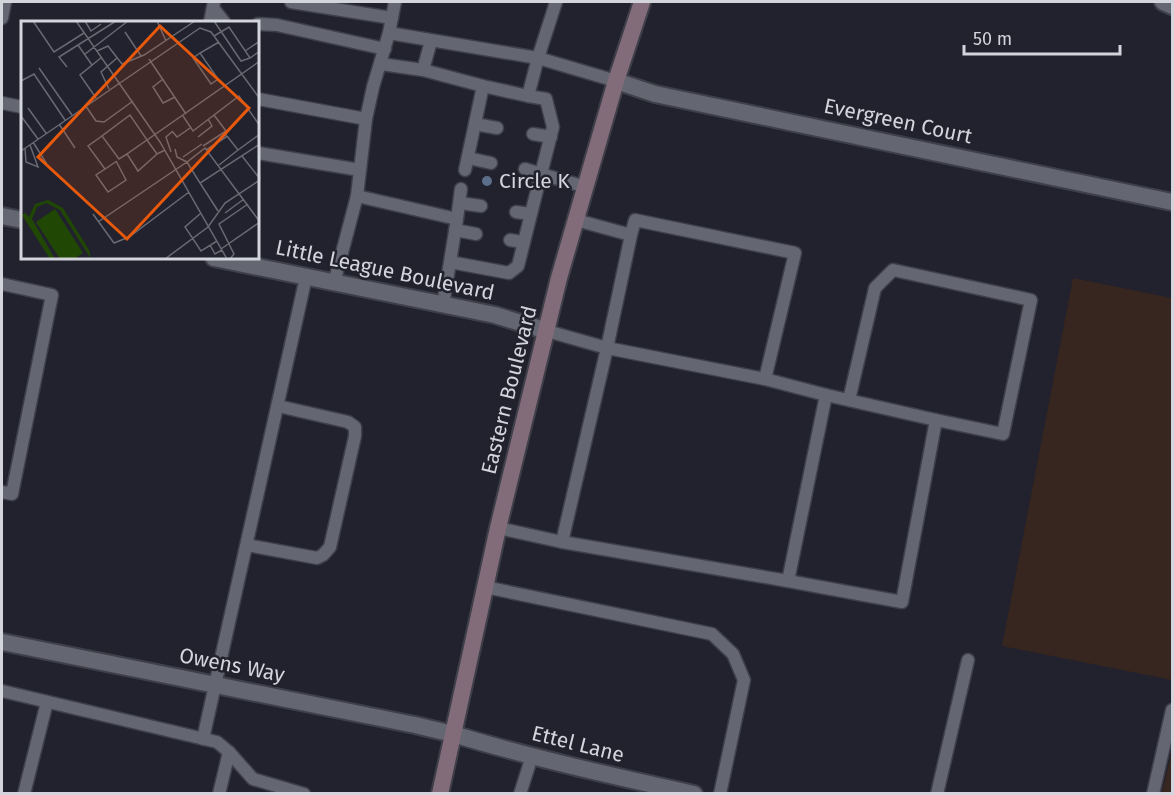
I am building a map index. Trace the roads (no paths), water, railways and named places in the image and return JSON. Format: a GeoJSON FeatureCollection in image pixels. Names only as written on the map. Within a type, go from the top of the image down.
{"type":"FeatureCollection","features":[{"type":"Feature","properties":{"kind":"main road","name":"Eastern Boulevard"},"geometry":{"type":"LineString","coordinates":[[440,794],[498,528],[559,278],[616,81],[642,2]]}},
{"type":"Feature","properties":{"kind":"street"},"geometry":{"type":"LineString","coordinates":[[1163,2],[1173,6]]}},
{"type":"Feature","properties":{"kind":"street","name":"Evergreen Court"},"geometry":{"type":"LineString","coordinates":[[616,81],[655,93],[1173,202]]}},
{"type":"Feature","properties":{"kind":"street"},"geometry":{"type":"LineString","coordinates":[[2,216],[21,220]]}},
{"type":"Feature","properties":{"kind":"street","name":"Little League Boulevard"},"geometry":{"type":"LineString","coordinates":[[223,260],[495,315],[547,331]]}},
{"type":"Feature","properties":{"kind":"street","name":"Owens Way"},"geometry":{"type":"LineString","coordinates":[[2,642],[414,725],[453,735]]}},
{"type":"Feature","properties":{"kind":"street","name":"Ettel Lane"},"geometry":{"type":"LineString","coordinates":[[453,735],[532,756],[632,787],[694,794]]}},
{"type":"Feature","properties":{"kind":"lane"},"geometry":{"type":"LineString","coordinates":[[2,18],[5,2]]}},
{"type":"Feature","properties":{"kind":"lane"},"geometry":{"type":"LineString","coordinates":[[291,2],[392,18]]}},
{"type":"Feature","properties":{"kind":"lane"},"geometry":{"type":"LineString","coordinates":[[333,283],[357,196],[366,119],[395,2]]}},
{"type":"Feature","properties":{"kind":"lane"},"geometry":{"type":"LineString","coordinates":[[528,96],[537,58],[556,2]]}},
{"type":"Feature","properties":{"kind":"lane"},"geometry":{"type":"LineString","coordinates":[[210,21],[214,5]]}},
{"type":"Feature","properties":{"kind":"lane"},"geometry":{"type":"LineString","coordinates":[[214,5],[223,21]]}},
{"type":"Feature","properties":{"kind":"lane"},"geometry":{"type":"LineString","coordinates":[[260,24],[277,25],[385,49]]}},
{"type":"Feature","properties":{"kind":"lane"},"geometry":{"type":"LineString","coordinates":[[389,33],[537,58],[616,81]]}},
{"type":"Feature","properties":{"kind":"lane"},"geometry":{"type":"LineString","coordinates":[[423,70],[431,41]]}},
{"type":"Feature","properties":{"kind":"lane"},"geometry":{"type":"LineString","coordinates":[[381,64],[423,70],[483,86],[546,99],[553,127],[518,266],[509,273],[450,262]]}},
{"type":"Feature","properties":{"kind":"lane"},"geometry":{"type":"LineString","coordinates":[[483,86],[466,164],[491,163]]}},
{"type":"Feature","properties":{"kind":"lane"},"geometry":{"type":"LineString","coordinates":[[260,99],[366,119]]}},
{"type":"Feature","properties":{"kind":"lane"},"geometry":{"type":"LineString","coordinates":[[2,103],[21,107]]}},
{"type":"Feature","properties":{"kind":"lane"},"geometry":{"type":"LineString","coordinates":[[475,124],[497,128]]}},
{"type":"Feature","properties":{"kind":"lane"},"geometry":{"type":"LineString","coordinates":[[532,134],[551,137]]}},
{"type":"Feature","properties":{"kind":"lane"},"geometry":{"type":"LineString","coordinates":[[260,153],[360,170]]}},
{"type":"Feature","properties":{"kind":"lane"},"geometry":{"type":"LineString","coordinates":[[525,169],[586,187]]}},
{"type":"Feature","properties":{"kind":"lane"},"geometry":{"type":"LineString","coordinates":[[443,305],[461,189]]}},
{"type":"Feature","properties":{"kind":"lane"},"geometry":{"type":"LineString","coordinates":[[357,196],[456,225],[476,234]]}},
{"type":"Feature","properties":{"kind":"lane"},"geometry":{"type":"LineString","coordinates":[[459,203],[481,206]]}},
{"type":"Feature","properties":{"kind":"lane"},"geometry":{"type":"LineString","coordinates":[[516,212],[530,214]]}},
{"type":"Feature","properties":{"kind":"lane"},"geometry":{"type":"LineString","coordinates":[[576,220],[631,235]]}},
{"type":"Feature","properties":{"kind":"lane"},"geometry":{"type":"LineString","coordinates":[[562,542],[608,348],[635,220],[795,253],[765,379]]}},
{"type":"Feature","properties":{"kind":"lane"},"geometry":{"type":"LineString","coordinates":[[510,240],[523,242]]}},
{"type":"Feature","properties":{"kind":"lane"},"geometry":{"type":"LineString","coordinates":[[547,331],[608,348],[765,379],[826,395],[1003,434],[1031,300],[893,270],[874,288],[849,400]]}},
{"type":"Feature","properties":{"kind":"lane"},"geometry":{"type":"LineString","coordinates":[[203,739],[306,278]]}},
{"type":"Feature","properties":{"kind":"lane"},"geometry":{"type":"LineString","coordinates":[[2,284],[52,295],[12,494],[2,492]]}},
{"type":"Feature","properties":{"kind":"lane"},"geometry":{"type":"LineString","coordinates":[[788,581],[826,395]]}},
{"type":"Feature","properties":{"kind":"lane"},"geometry":{"type":"LineString","coordinates":[[247,545],[317,558],[324,555],[330,547],[355,436],[355,427],[348,422],[278,406]]}},
{"type":"Feature","properties":{"kind":"lane"},"geometry":{"type":"LineString","coordinates":[[498,528],[562,542],[902,602],[936,420]]}},
{"type":"Feature","properties":{"kind":"lane"},"geometry":{"type":"LineString","coordinates":[[485,587],[712,634],[733,654],[744,680],[720,794]]}},
{"type":"Feature","properties":{"kind":"lane"},"geometry":{"type":"LineString","coordinates":[[937,794],[968,660]]}},
{"type":"Feature","properties":{"kind":"lane"},"geometry":{"type":"LineString","coordinates":[[2,691],[217,742],[253,779],[304,794]]}},
{"type":"Feature","properties":{"kind":"lane"},"geometry":{"type":"LineString","coordinates":[[24,794],[47,702]]}},
{"type":"Feature","properties":{"kind":"lane"},"geometry":{"type":"LineString","coordinates":[[1153,794],[1173,710]]}},
{"type":"Feature","properties":{"kind":"lane"},"geometry":{"type":"LineString","coordinates":[[219,794],[229,752]]}},
{"type":"Feature","properties":{"kind":"lane"},"geometry":{"type":"LineString","coordinates":[[520,794],[532,756]]}},
{"type":"Feature","properties":{"kind":"place","name":"Circle K"},"geometry":{"type":"Point","coordinates":[487,181]}}]}
